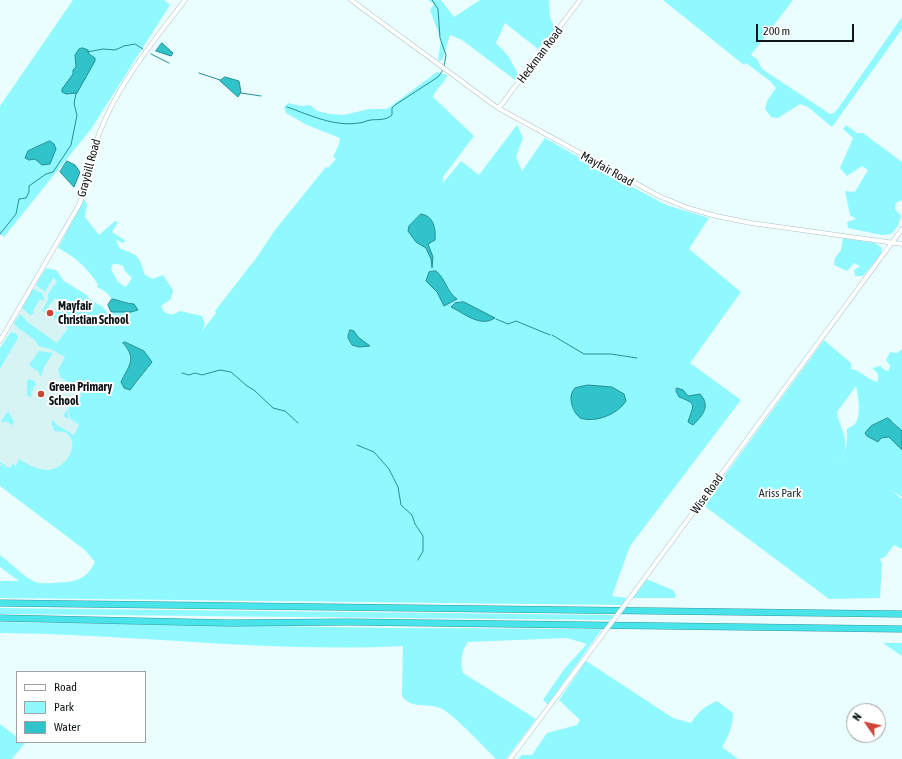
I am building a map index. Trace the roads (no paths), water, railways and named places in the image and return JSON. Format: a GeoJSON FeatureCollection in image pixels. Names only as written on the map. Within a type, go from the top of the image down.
{"type":"FeatureCollection","features":[{"type":"Feature","properties":{"kind":"highway"},"geometry":{"type":"LineString","coordinates":[[0,603],[902,614]]}},
{"type":"Feature","properties":{"kind":"highway"},"geometry":{"type":"LineString","coordinates":[[0,618],[183,622],[357,622],[902,629]]}},
{"type":"Feature","properties":{"kind":"street","name":"Graybill Road"},"geometry":{"type":"LineString","coordinates":[[0,341],[79,205],[87,181],[98,135],[109,112],[139,61],[185,0]]}},
{"type":"Feature","properties":{"kind":"street","name":"Mayfair Road"},"geometry":{"type":"LineString","coordinates":[[350,0],[498,108],[643,189],[688,208],[716,216],[751,223],[902,244]]}},
{"type":"Feature","properties":{"kind":"street","name":"Heckman Road"},"geometry":{"type":"LineString","coordinates":[[498,108],[511,93],[580,0]]}},
{"type":"Feature","properties":{"kind":"street","name":"Wise Road"},"geometry":{"type":"LineString","coordinates":[[510,759],[902,229]]}},
{"type":"Feature","properties":{"kind":"water"},"geometry":{"type":"Polygon","coordinates":[[[162,43],[173,53],[171,56],[156,51],[162,43]]]}},
{"type":"Feature","properties":{"kind":"water"},"geometry":{"type":"Polygon","coordinates":[[[83,48],[88,50],[89,54],[95,58],[95,61],[77,93],[66,94],[62,92],[62,89],[73,74],[73,70],[76,67],[75,55],[79,49],[83,48]]]}},
{"type":"Feature","properties":{"kind":"water"},"geometry":{"type":"Polygon","coordinates":[[[225,77],[239,81],[241,92],[238,97],[220,81],[225,77]]]}},
{"type":"Feature","properties":{"kind":"water"},"geometry":{"type":"Polygon","coordinates":[[[50,141],[54,144],[56,149],[50,164],[42,165],[35,159],[29,160],[25,158],[28,151],[50,141]]]}},
{"type":"Feature","properties":{"kind":"water"},"geometry":{"type":"Polygon","coordinates":[[[67,161],[75,165],[80,172],[74,187],[60,172],[67,161]]]}},
{"type":"Feature","properties":{"kind":"water"},"geometry":{"type":"Polygon","coordinates":[[[421,214],[429,217],[434,227],[435,240],[428,244],[433,257],[432,268],[431,259],[426,248],[416,242],[408,231],[409,226],[421,214]]]}},
{"type":"Feature","properties":{"kind":"water"},"geometry":{"type":"Polygon","coordinates":[[[436,271],[453,296],[457,299],[444,306],[437,292],[426,281],[429,272],[436,271]]]}},
{"type":"Feature","properties":{"kind":"water"},"geometry":{"type":"Polygon","coordinates":[[[112,299],[134,304],[138,310],[131,312],[111,312],[108,305],[112,299]]]}},
{"type":"Feature","properties":{"kind":"water"},"geometry":{"type":"Polygon","coordinates":[[[464,302],[495,318],[489,321],[478,320],[451,307],[455,303],[464,302]]]}},
{"type":"Feature","properties":{"kind":"water"},"geometry":{"type":"Polygon","coordinates":[[[350,330],[354,331],[358,337],[370,346],[359,347],[352,345],[348,338],[350,330]]]}},
{"type":"Feature","properties":{"kind":"water"},"geometry":{"type":"Polygon","coordinates":[[[125,342],[144,351],[152,362],[130,390],[124,388],[121,382],[129,367],[131,359],[128,349],[123,343],[125,342]]]}},
{"type":"Feature","properties":{"kind":"water"},"geometry":{"type":"Polygon","coordinates":[[[588,385],[612,387],[624,394],[626,401],[617,410],[605,417],[599,419],[580,418],[573,408],[571,395],[575,388],[588,385]]]}},
{"type":"Feature","properties":{"kind":"water"},"geometry":{"type":"Polygon","coordinates":[[[677,388],[683,390],[688,396],[700,394],[705,402],[703,414],[693,425],[688,422],[692,404],[689,401],[679,397],[676,391],[677,388]]]}},
{"type":"Feature","properties":{"kind":"water"},"geometry":{"type":"Polygon","coordinates":[[[888,418],[902,431],[902,450],[889,437],[881,438],[878,442],[867,436],[865,433],[871,426],[888,418]]]}},
{"type":"Feature","properties":{"kind":"waterway"},"geometry":{"type":"LineString","coordinates":[[432,0],[438,9],[440,38],[446,55],[444,67]]}},
{"type":"Feature","properties":{"kind":"waterway"},"geometry":{"type":"LineString","coordinates":[[87,52],[103,49],[115,50],[124,46],[135,44],[143,49]]}},
{"type":"Feature","properties":{"kind":"waterway"},"geometry":{"type":"LineString","coordinates":[[151,54],[169,63]]}},
{"type":"Feature","properties":{"kind":"waterway"},"geometry":{"type":"LineString","coordinates":[[287,107],[331,122],[350,124],[384,119],[392,115],[392,108],[395,105],[438,77],[443,70]]}},
{"type":"Feature","properties":{"kind":"waterway"},"geometry":{"type":"LineString","coordinates":[[199,73],[220,80]]}},
{"type":"Feature","properties":{"kind":"waterway"},"geometry":{"type":"LineString","coordinates":[[0,234],[16,214],[19,199],[26,198],[29,192],[29,186],[46,174],[53,172],[71,145],[77,115],[74,104],[76,93]]}},
{"type":"Feature","properties":{"kind":"waterway"},"geometry":{"type":"LineString","coordinates":[[241,93],[261,96]]}},
{"type":"Feature","properties":{"kind":"waterway"},"geometry":{"type":"LineString","coordinates":[[496,319],[508,324],[516,321],[550,335]]}},
{"type":"Feature","properties":{"kind":"waterway"},"geometry":{"type":"LineString","coordinates":[[552,335],[584,354],[611,354],[637,358]]}},
{"type":"Feature","properties":{"kind":"waterway"},"geometry":{"type":"LineString","coordinates":[[182,373],[189,375],[195,373],[202,375],[220,370],[231,372],[254,390],[273,408],[285,411],[298,423]]}},
{"type":"Feature","properties":{"kind":"waterway"},"geometry":{"type":"LineString","coordinates":[[357,445],[374,452],[389,469],[398,487],[401,505],[412,515],[415,524],[423,536],[423,551],[418,560]]}},
{"type":"Feature","properties":{"kind":"place","name":"Mayfair Christian School"},"geometry":{"type":"Point","coordinates":[50,313]}},
{"type":"Feature","properties":{"kind":"place","name":"Green Primary School"},"geometry":{"type":"Point","coordinates":[41,394]}},
{"type":"Feature","properties":{"kind":"park label","name":"Ariss Park"},"geometry":{"type":"Point","coordinates":[780,493]}}]}
